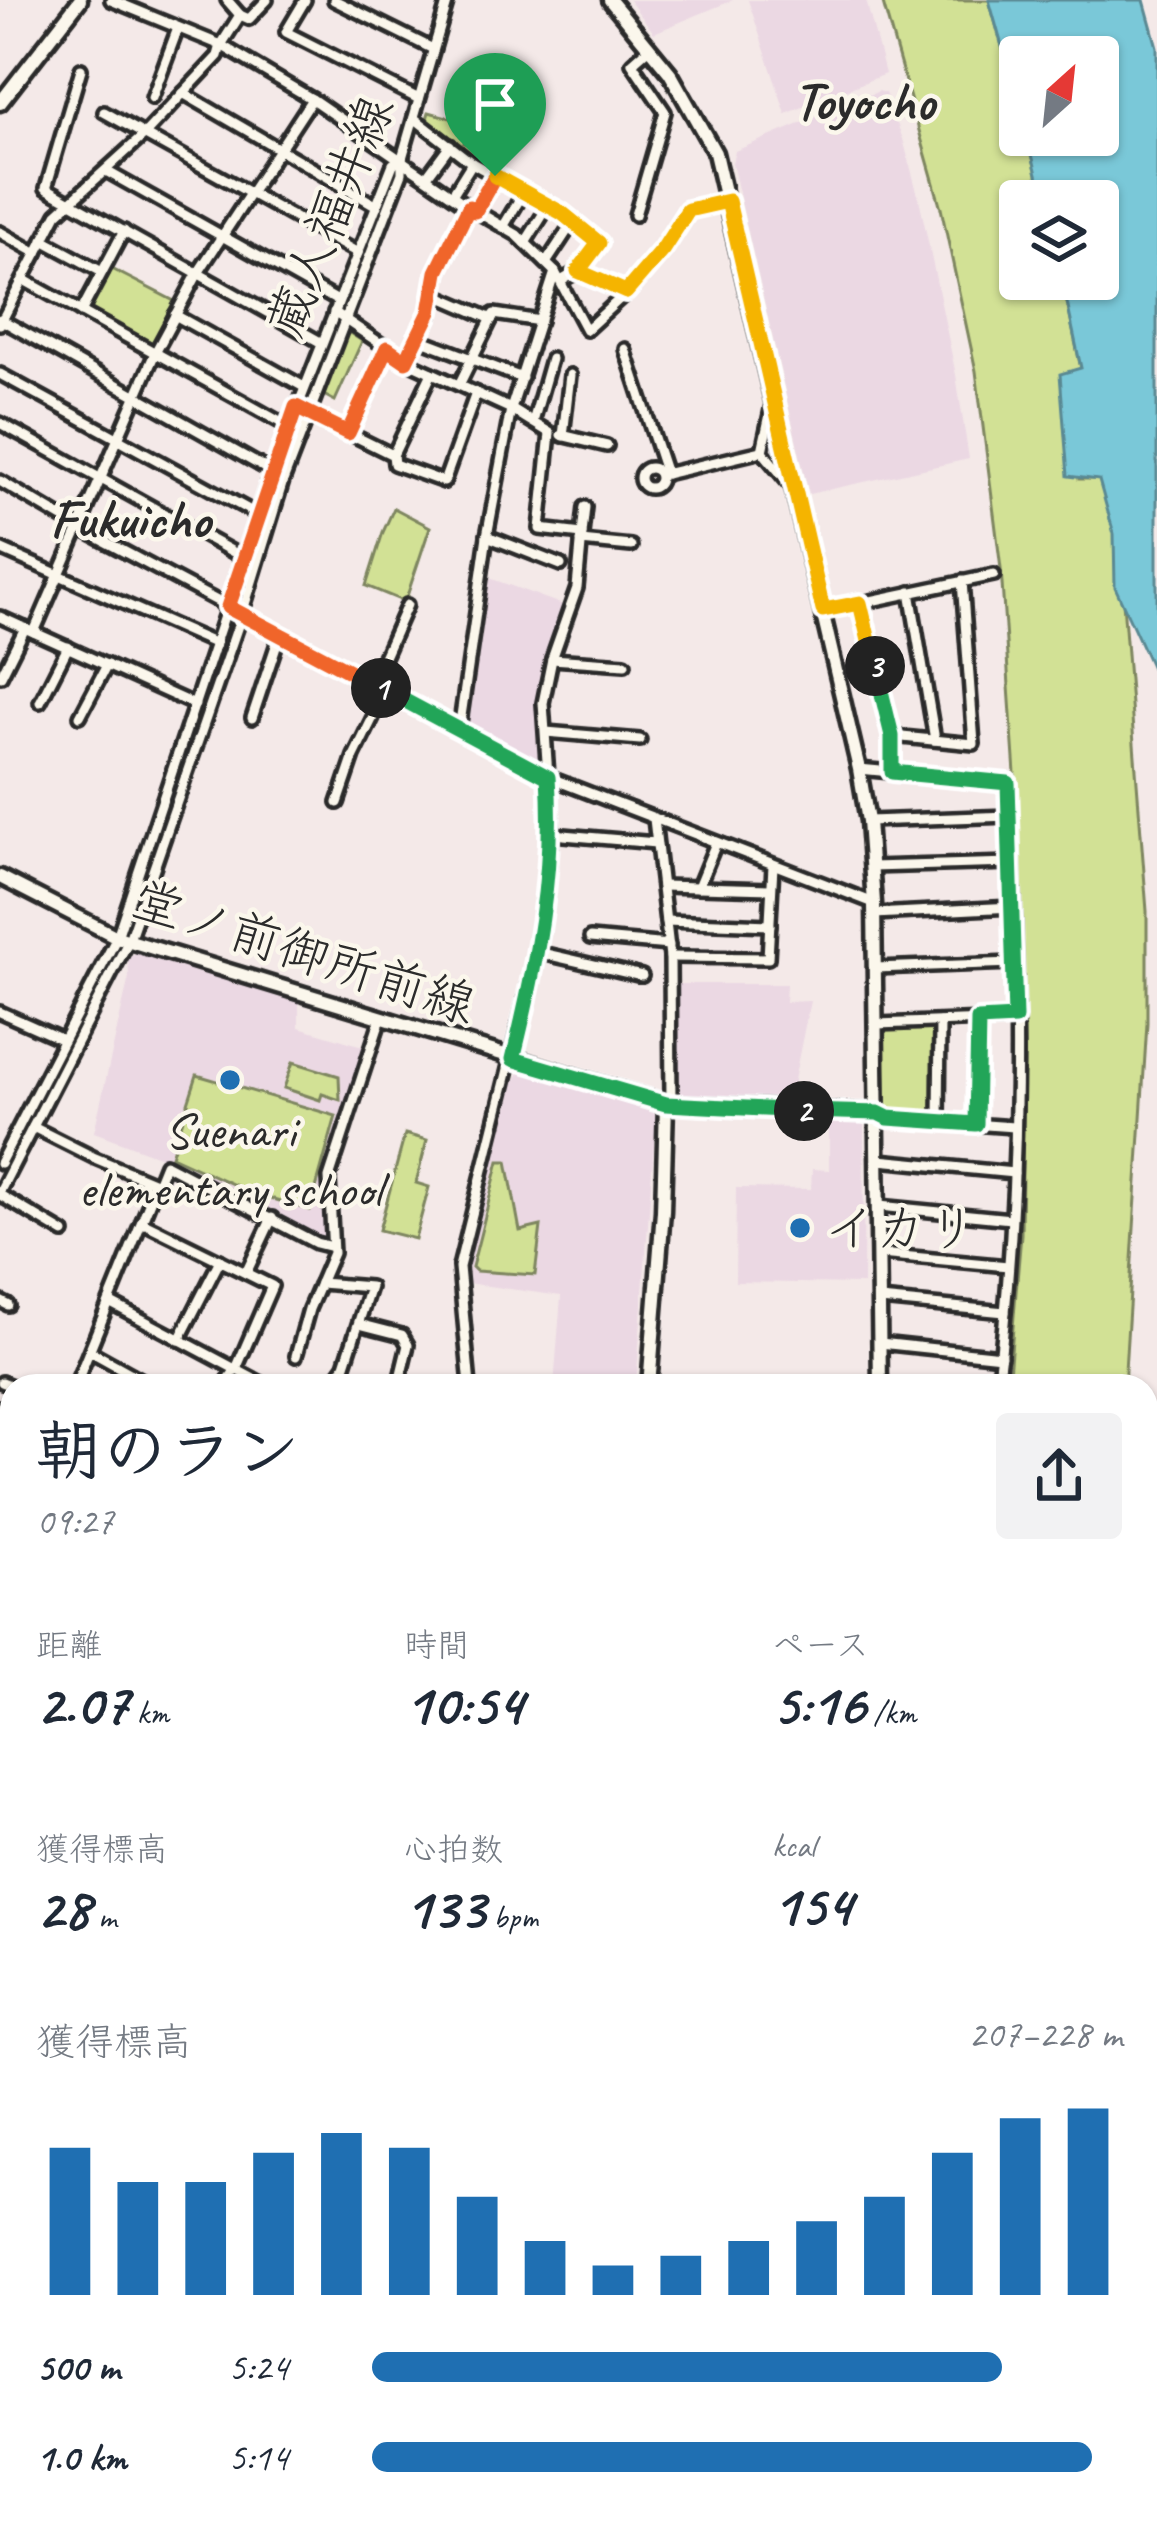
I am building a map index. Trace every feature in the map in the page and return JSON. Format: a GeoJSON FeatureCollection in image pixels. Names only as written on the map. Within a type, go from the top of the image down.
{"type":"FeatureCollection","features":[{"type":"Feature","properties":{"kind":"main road"},"geometry":{"type":"LineString","coordinates":[[0,103],[80,0]]}},
{"type":"Feature","properties":{"kind":"main road"},"geometry":{"type":"LineString","coordinates":[[610,0],[686,98],[715,153],[859,769],[874,908],[880,1374]]}},
{"type":"Feature","properties":{"kind":"main road","name":"堂ノ前御所前線"},"geometry":{"type":"LineString","coordinates":[[1,881],[123,939],[668,1104],[878,1113]]}},
{"type":"Feature","properties":{"kind":"main road"},"geometry":{"type":"LineString","coordinates":[[650,1374],[668,1104]]}},
{"type":"Feature","properties":{"kind":"street"},"geometry":{"type":"LineString","coordinates":[[111,0],[220,45],[312,99],[396,160],[503,227],[554,272],[586,330],[663,249],[688,210],[728,201]]}},
{"type":"Feature","properties":{"kind":"street"},"geometry":{"type":"LineString","coordinates":[[227,0],[249,20],[267,0]]}},
{"type":"Feature","properties":{"kind":"street"},"geometry":{"type":"LineString","coordinates":[[305,0],[286,32],[419,99]]}},
{"type":"Feature","properties":{"kind":"street"},"geometry":{"type":"LineString","coordinates":[[334,0],[434,49]]}},
{"type":"Feature","properties":{"kind":"street","name":"蔵人福井線"},"geometry":{"type":"LineString","coordinates":[[123,939],[272,472],[289,427],[302,410],[304,388],[414,118],[448,0]]}},
{"type":"Feature","properties":{"kind":"street"},"geometry":{"type":"LineString","coordinates":[[240,15],[218,56],[143,136],[57,214],[1,321],[272,472]]}},
{"type":"Feature","properties":{"kind":"street"},"geometry":{"type":"LineString","coordinates":[[152,98],[178,28]]}},
{"type":"Feature","properties":{"kind":"street"},"geometry":{"type":"LineString","coordinates":[[635,215],[665,112],[632,63],[649,48]]}},
{"type":"Feature","properties":{"kind":"street"},"geometry":{"type":"LineString","coordinates":[[81,69],[46,188],[322,343]]}},
{"type":"Feature","properties":{"kind":"street"},"geometry":{"type":"LineString","coordinates":[[183,94],[376,206]]}},
{"type":"Feature","properties":{"kind":"street"},"geometry":{"type":"LineString","coordinates":[[2,676],[58,574],[155,353],[197,273],[312,99]]}},
{"type":"Feature","properties":{"kind":"street"},"geometry":{"type":"LineString","coordinates":[[104,112],[358,253]]}},
{"type":"Feature","properties":{"kind":"street"},"geometry":{"type":"LineString","coordinates":[[414,118],[472,163],[549,206],[599,243],[578,271]]}},
{"type":"Feature","properties":{"kind":"street"},"geometry":{"type":"LineString","coordinates":[[427,176],[449,145]]}},
{"type":"Feature","properties":{"kind":"street"},"geometry":{"type":"LineString","coordinates":[[64,1233],[0,1193],[123,939],[242,614],[302,410],[345,320],[402,173],[396,160]]}},
{"type":"Feature","properties":{"kind":"street"},"geometry":{"type":"LineString","coordinates":[[452,195],[472,163]]}},
{"type":"Feature","properties":{"kind":"street"},"geometry":{"type":"LineString","coordinates":[[106,171],[336,307],[345,320],[406,361],[550,433],[607,446]]}},
{"type":"Feature","properties":{"kind":"street"},"geometry":{"type":"LineString","coordinates":[[406,361],[430,312],[437,272],[495,176]]}},
{"type":"Feature","properties":{"kind":"street"},"geometry":{"type":"LineString","coordinates":[[503,227],[524,192]]}},
{"type":"Feature","properties":{"kind":"street"},"geometry":{"type":"LineString","coordinates":[[525,244],[549,206]]}},
{"type":"Feature","properties":{"kind":"street"},"geometry":{"type":"LineString","coordinates":[[458,730],[511,410],[573,222]]}},
{"type":"Feature","properties":{"kind":"street"},"geometry":{"type":"LineString","coordinates":[[81,312],[124,231]]}},
{"type":"Feature","properties":{"kind":"street"},"geometry":{"type":"LineString","coordinates":[[0,232],[37,253]]}},
{"type":"Feature","properties":{"kind":"street"},"geometry":{"type":"LineString","coordinates":[[43,241],[102,272]]}},
{"type":"Feature","properties":{"kind":"street"},"geometry":{"type":"LineString","coordinates":[[554,272],[578,271],[626,292]]}},
{"type":"Feature","properties":{"kind":"street"},"geometry":{"type":"LineString","coordinates":[[24,280],[289,427]]}},
{"type":"Feature","properties":{"kind":"street"},"geometry":{"type":"LineString","coordinates":[[434,294],[492,319]]}},
{"type":"Feature","properties":{"kind":"street"},"geometry":{"type":"LineString","coordinates":[[459,386],[494,314],[540,321]]}},
{"type":"Feature","properties":{"kind":"street"},"geometry":{"type":"LineString","coordinates":[[175,315],[304,388]]}},
{"type":"Feature","properties":{"kind":"street"},"geometry":{"type":"LineString","coordinates":[[417,338],[542,390]]}},
{"type":"Feature","properties":{"kind":"street"},"geometry":{"type":"LineString","coordinates":[[348,433],[387,348]]}},
{"type":"Feature","properties":{"kind":"street"},"geometry":{"type":"LineString","coordinates":[[625,350],[663,475],[762,451]]}},
{"type":"Feature","properties":{"kind":"street"},"geometry":{"type":"LineString","coordinates":[[533,422],[551,359]]}},
{"type":"Feature","properties":{"kind":"street"},"geometry":{"type":"LineString","coordinates":[[432,373],[392,455],[394,464],[444,482],[476,393]]}},
{"type":"Feature","properties":{"kind":"street"},"geometry":{"type":"LineString","coordinates":[[0,374],[258,515]]}},
{"type":"Feature","properties":{"kind":"street"},"geometry":{"type":"LineString","coordinates":[[563,436],[570,375]]}},
{"type":"Feature","properties":{"kind":"street"},"geometry":{"type":"LineString","coordinates":[[762,451],[774,400]]}},
{"type":"Feature","properties":{"kind":"street"},"geometry":{"type":"LineString","coordinates":[[302,410],[392,455]]}},
{"type":"Feature","properties":{"kind":"street"},"geometry":{"type":"LineString","coordinates":[[0,423],[244,558]]}},
{"type":"Feature","properties":{"kind":"street"},"geometry":{"type":"LineString","coordinates":[[550,433],[540,529],[632,546]]}},
{"type":"Feature","properties":{"kind":"street"},"geometry":{"type":"LineString","coordinates":[[762,451],[794,490]]}},
{"type":"Feature","properties":{"kind":"street"},"geometry":{"type":"LineString","coordinates":[[0,481],[548,777],[874,908],[1013,908]]}},
{"type":"Feature","properties":{"kind":"street"},"geometry":{"type":"LineString","coordinates":[[469,1374],[459,1268],[537,952],[553,834],[544,703],[552,659],[578,588],[585,507]]}},
{"type":"Feature","properties":{"kind":"street"},"geometry":{"type":"LineString","coordinates":[[487,536],[561,565]]}},
{"type":"Feature","properties":{"kind":"street"},"geometry":{"type":"LineString","coordinates":[[0,549],[215,644]]}},
{"type":"Feature","properties":{"kind":"street"},"geometry":{"type":"LineString","coordinates":[[823,610],[994,574]]}},
{"type":"Feature","properties":{"kind":"street"},"geometry":{"type":"LineString","coordinates":[[892,736],[974,744],[962,581]]}},
{"type":"Feature","properties":{"kind":"street"},"geometry":{"type":"LineString","coordinates":[[910,592],[935,740]]}},
{"type":"Feature","properties":{"kind":"street"},"geometry":{"type":"LineString","coordinates":[[860,603],[892,736],[892,772]]}},
{"type":"Feature","properties":{"kind":"street"},"geometry":{"type":"LineString","coordinates":[[372,684],[407,605]]}},
{"type":"Feature","properties":{"kind":"street"},"geometry":{"type":"LineString","coordinates":[[0,617],[195,705]]}},
{"type":"Feature","properties":{"kind":"street"},"geometry":{"type":"LineString","coordinates":[[252,718],[280,634]]}},
{"type":"Feature","properties":{"kind":"street"},"geometry":{"type":"LineString","coordinates":[[40,702],[68,647]]}},
{"type":"Feature","properties":{"kind":"street"},"geometry":{"type":"LineString","coordinates":[[552,659],[625,664]]}},
{"type":"Feature","properties":{"kind":"street"},"geometry":{"type":"LineString","coordinates":[[80,716],[107,665]]}},
{"type":"Feature","properties":{"kind":"street"},"geometry":{"type":"LineString","coordinates":[[338,803],[354,756],[386,691]]}},
{"type":"Feature","properties":{"kind":"street"},"geometry":{"type":"LineString","coordinates":[[546,731],[640,740]]}},
{"type":"Feature","properties":{"kind":"street"},"geometry":{"type":"LineString","coordinates":[[859,769],[1008,783],[1014,1173],[999,1374]]}},
{"type":"Feature","properties":{"kind":"street"},"geometry":{"type":"LineString","coordinates":[[868,821],[1010,816]]}},
{"type":"Feature","properties":{"kind":"street"},"geometry":{"type":"LineString","coordinates":[[654,819],[670,951],[668,1104]]}},
{"type":"Feature","properties":{"kind":"street"},"geometry":{"type":"LineString","coordinates":[[553,834],[656,843]]}},
{"type":"Feature","properties":{"kind":"street"},"geometry":{"type":"LineString","coordinates":[[698,887],[716,843]]}},
{"type":"Feature","properties":{"kind":"street"},"geometry":{"type":"LineString","coordinates":[[871,867],[1012,863]]}},
{"type":"Feature","properties":{"kind":"street"},"geometry":{"type":"LineString","coordinates":[[590,938],[670,951],[768,958],[773,865]]}},
{"type":"Feature","properties":{"kind":"street"},"geometry":{"type":"LineString","coordinates":[[662,886],[771,889]]}},
{"type":"Feature","properties":{"kind":"street"},"geometry":{"type":"LineString","coordinates":[[666,921],[770,926]]}},
{"type":"Feature","properties":{"kind":"street"},"geometry":{"type":"LineString","coordinates":[[0,1163],[63,1040],[123,939]]}},
{"type":"Feature","properties":{"kind":"street"},"geometry":{"type":"LineString","coordinates":[[537,952],[642,976]]}},
{"type":"Feature","properties":{"kind":"street"},"geometry":{"type":"LineString","coordinates":[[875,968],[1014,963]]}},
{"type":"Feature","properties":{"kind":"street"},"geometry":{"type":"LineString","coordinates":[[0,1012],[63,1040]]}},
{"type":"Feature","properties":{"kind":"street"},"geometry":{"type":"LineString","coordinates":[[296,1356],[333,1253],[328,1178],[381,1018]]}},
{"type":"Feature","properties":{"kind":"street"},"geometry":{"type":"LineString","coordinates":[[877,1024],[1015,1018]]}},
{"type":"Feature","properties":{"kind":"street"},"geometry":{"type":"LineString","coordinates":[[976,1124],[978,1020]]}},
{"type":"Feature","properties":{"kind":"street"},"geometry":{"type":"LineString","coordinates":[[939,1120],[940,1022]]}},
{"type":"Feature","properties":{"kind":"street"},"geometry":{"type":"LineString","coordinates":[[878,1113],[888,1118],[1014,1127]]}},
{"type":"Feature","properties":{"kind":"street"},"geometry":{"type":"LineString","coordinates":[[33,1127],[157,1184]]}},
{"type":"Feature","properties":{"kind":"street"},"geometry":{"type":"LineString","coordinates":[[12,1139],[24,1145]]}},
{"type":"Feature","properties":{"kind":"street"},"geometry":{"type":"LineString","coordinates":[[879,1160],[1014,1173]]}},
{"type":"Feature","properties":{"kind":"street"},"geometry":{"type":"LineString","coordinates":[[80,1374],[165,1164],[332,1247]]}},
{"type":"Feature","properties":{"kind":"street"},"geometry":{"type":"LineString","coordinates":[[879,1206],[1011,1219]]}},
{"type":"Feature","properties":{"kind":"street"},"geometry":{"type":"LineString","coordinates":[[247,1273],[272,1218]]}},
{"type":"Feature","properties":{"kind":"street"},"geometry":{"type":"LineString","coordinates":[[144,1223],[272,1286],[232,1374]]}},
{"type":"Feature","properties":{"kind":"street"},"geometry":{"type":"LineString","coordinates":[[880,1254],[1008,1266]]}},
{"type":"Feature","properties":{"kind":"street"},"geometry":{"type":"LineString","coordinates":[[179,1340],[220,1260]]}},
{"type":"Feature","properties":{"kind":"street"},"geometry":{"type":"LineString","coordinates":[[320,1283],[370,1287],[339,1374]]}},
{"type":"Feature","properties":{"kind":"street"},"geometry":{"type":"LineString","coordinates":[[880,1300],[1005,1312]]}},
{"type":"Feature","properties":{"kind":"street"},"geometry":{"type":"LineString","coordinates":[[111,1304],[245,1374]]}},
{"type":"Feature","properties":{"kind":"street"},"geometry":{"type":"LineString","coordinates":[[359,1324],[402,1335],[408,1345],[401,1374]]}},
{"type":"Feature","properties":{"kind":"street"},"geometry":{"type":"LineString","coordinates":[[880,1343],[1001,1356]]}},
{"type":"Feature","properties":{"kind":"street"},"geometry":{"type":"LineString","coordinates":[[90,1351],[131,1374]]}},
{"type":"Feature","properties":{"kind":"shaded area"},"geometry":{"type":"Polygon","coordinates":[[[629,0],[733,0],[654,33],[629,0]]]}},
{"type":"Feature","properties":{"kind":"shaded area"},"geometry":{"type":"Polygon","coordinates":[[[748,0],[866,0],[885,74],[786,114],[748,0]]]}},
{"type":"Feature","properties":{"kind":"shaded area"},"geometry":{"type":"Polygon","coordinates":[[[879,91],[885,93],[903,139],[920,203],[969,459],[809,494],[732,163],[735,151],[879,91]]]}},
{"type":"Feature","properties":{"kind":"shaded area"},"geometry":{"type":"Polygon","coordinates":[[[484,576],[566,606],[548,655],[539,708],[542,768],[463,727],[484,576]]]}},
{"type":"Feature","properties":{"kind":"shaded area","name":"Suenari elementary school"},"geometry":{"type":"Polygon","coordinates":[[[139,950],[299,1001],[299,1027],[366,1047],[322,1178],[325,1243],[166,1159],[94,1132],[129,977],[128,958],[139,950]]]}},
{"type":"Feature","properties":{"kind":"shaded area"},"geometry":{"type":"Polygon","coordinates":[[[674,984],[786,984],[785,1002],[810,1001],[789,1105],[675,1098],[674,984]]]}},
{"type":"Feature","properties":{"kind":"shaded area"},"geometry":{"type":"Polygon","coordinates":[[[521,1070],[650,1106],[656,1116],[637,1374],[555,1374],[561,1296],[466,1283],[464,1267],[511,1086],[521,1070]]]}},
{"type":"Feature","properties":{"kind":"shaded area"},"geometry":{"type":"Polygon","coordinates":[[[829,1118],[864,1125],[863,1284],[735,1282],[736,1188],[811,1189],[812,1169],[829,1170],[829,1118]]]}},
{"type":"Feature","properties":{"kind":"green space"},"geometry":{"type":"Polygon","coordinates":[[[882,0],[989,0],[999,36],[999,156],[1032,156],[1039,180],[999,180],[999,300],[1066,300],[1081,369],[1079,479],[1099,479],[1118,538],[1147,911],[1147,1023],[1125,1374],[1009,1374],[1021,1234],[1024,1045],[1015,774],[1001,569],[976,371],[941,208],[882,0]]]}},
{"type":"Feature","properties":{"kind":"green space"},"geometry":{"type":"Polygon","coordinates":[[[429,112],[469,123],[464,143],[489,150],[484,163],[426,122],[429,112]]]}},
{"type":"Feature","properties":{"kind":"green space"},"geometry":{"type":"Polygon","coordinates":[[[110,268],[174,301],[152,345],[86,311],[110,268]]]}},
{"type":"Feature","properties":{"kind":"green space"},"geometry":{"type":"Polygon","coordinates":[[[345,330],[362,341],[335,401],[320,393],[345,330]]]}},
{"type":"Feature","properties":{"kind":"green space"},"geometry":{"type":"Polygon","coordinates":[[[394,508],[430,527],[405,602],[366,586],[394,508]]]}},
{"type":"Feature","properties":{"kind":"green space"},"geometry":{"type":"Polygon","coordinates":[[[936,1026],[934,1116],[885,1112],[884,1028],[936,1026]]]}},
{"type":"Feature","properties":{"kind":"green space"},"geometry":{"type":"Polygon","coordinates":[[[293,1062],[339,1076],[340,1100],[322,1094],[320,1100],[284,1088],[293,1062]]]}},
{"type":"Feature","properties":{"kind":"green space"},"geometry":{"type":"Polygon","coordinates":[[[197,1075],[336,1116],[310,1210],[250,1192],[171,1156],[197,1075]]]}},
{"type":"Feature","properties":{"kind":"green space"},"geometry":{"type":"Polygon","coordinates":[[[405,1134],[427,1140],[416,1183],[429,1187],[415,1239],[379,1230],[405,1134]]]}},
{"type":"Feature","properties":{"kind":"green space"},"geometry":{"type":"Polygon","coordinates":[[[499,1161],[507,1161],[520,1231],[541,1226],[535,1275],[472,1267],[499,1161]]]}},
{"type":"Feature","properties":{"kind":"water"},"geometry":{"type":"Polygon","coordinates":[[[989,0],[1144,0],[1157,47],[1157,679],[1115,587],[1114,534],[1099,480],[1068,476],[1060,374],[1081,368],[1066,300],[1119,300],[1119,180],[1039,180],[1032,156],[1119,156],[1119,36],[999,36],[989,0]]]}},
{"type":"Feature","properties":{"kind":"waterway"},"geometry":{"type":"LineString","coordinates":[[224,53],[304,103]]}},
{"type":"Feature","properties":{"kind":"waterway"},"geometry":{"type":"LineString","coordinates":[[312,108],[398,167],[351,284]]}},
{"type":"Feature","properties":{"kind":"waterway"},"geometry":{"type":"LineString","coordinates":[[235,605],[333,328]]}},
{"type":"Feature","properties":{"kind":"waterway"},"geometry":{"type":"LineString","coordinates":[[123,936],[230,619]]}},
{"type":"Feature","properties":{"kind":"waterway"},"geometry":{"type":"LineString","coordinates":[[0,1180],[120,945]]}},
{"type":"Feature","properties":{"kind":"place","name":"Suenari elementary school"},"geometry":{"type":"Point","coordinates":[230,1080]}},
{"type":"Feature","properties":{"kind":"place","name":"イカリ"},"geometry":{"type":"Point","coordinates":[800,1228]}},
{"type":"Feature","properties":{"kind":"district","name":"Toyocho"},"geometry":{"type":"Point","coordinates":[864,101]}},
{"type":"Feature","properties":{"kind":"district","name":"Fukuicho"},"geometry":{"type":"Point","coordinates":[130,519]}},
{"type":"Feature","properties":{"kind":"route"},"geometry":{"type":"LineString","coordinates":[[495,176],[562,213],[599,243],[578,271],[626,292],[688,210],[728,201],[823,610],[860,603],[892,736],[892,772],[1008,783],[1015,1018],[978,1020],[976,1124],[888,1118],[878,1113],[666,1104],[513,1059],[537,952],[553,834],[548,777],[228,607],[296,407],[348,433],[387,348],[406,361],[430,312],[437,272],[469,207],[475,211],[495,176]]}}]}
